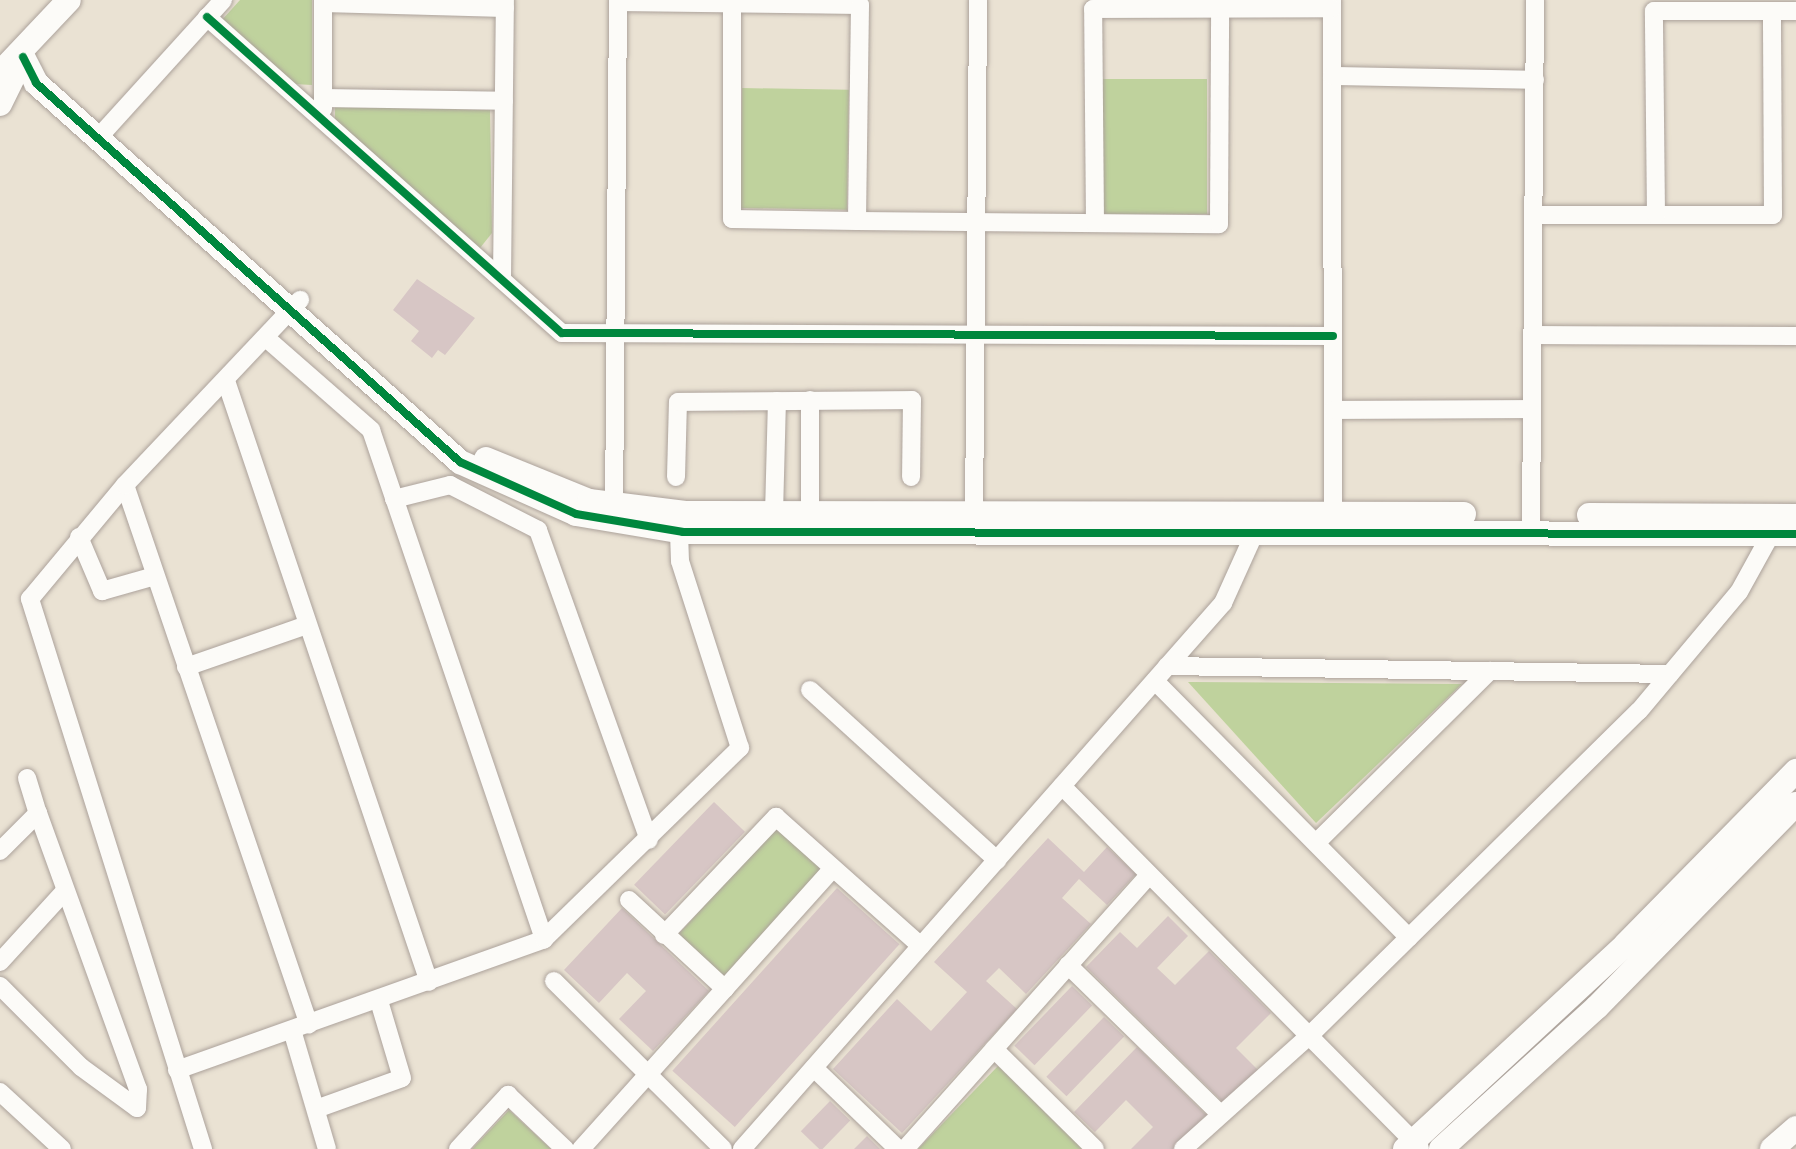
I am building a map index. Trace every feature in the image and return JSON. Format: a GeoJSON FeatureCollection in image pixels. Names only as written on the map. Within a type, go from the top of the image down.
{"type":"FeatureCollection","features":[{"type":"Feature","properties":{"kind":"street"},"geometry":{"type":"LineString","coordinates":[[0,104],[23,57],[69,0]]}},
{"type":"Feature","properties":{"kind":"street"},"geometry":{"type":"LineString","coordinates":[[103,133],[223,0]]}},
{"type":"Feature","properties":{"kind":"street"},"geometry":{"type":"LineString","coordinates":[[974,524],[978,0]]}},
{"type":"Feature","properties":{"kind":"street"},"geometry":{"type":"LineString","coordinates":[[1531,523],[1535,0]]}},
{"type":"Feature","properties":{"kind":"street"},"geometry":{"type":"LineString","coordinates":[[614,512],[618,1],[860,5],[857,221]]}},
{"type":"Feature","properties":{"kind":"street"},"geometry":{"type":"LineString","coordinates":[[323,120],[323,2],[505,4],[502,279]]}},
{"type":"Feature","properties":{"kind":"street"},"geometry":{"type":"LineString","coordinates":[[732,3],[732,219],[857,221],[1219,224],[1220,9]]}},
{"type":"Feature","properties":{"kind":"street"},"geometry":{"type":"LineString","coordinates":[[1095,223],[1093,9],[1220,9],[1332,4],[1333,523]]}},
{"type":"Feature","properties":{"kind":"street"},"geometry":{"type":"LineString","coordinates":[[1656,215],[1654,11],[1796,11]]}},
{"type":"Feature","properties":{"kind":"street"},"geometry":{"type":"LineString","coordinates":[[1534,215],[1773,215],[1772,11]]}},
{"type":"Feature","properties":{"kind":"street"},"geometry":{"type":"LineString","coordinates":[[207,17],[562,333],[1333,336]]}},
{"type":"Feature","properties":{"kind":"street"},"geometry":{"type":"LineString","coordinates":[[0,73],[23,57]]}},
{"type":"Feature","properties":{"kind":"street"},"geometry":{"type":"LineString","coordinates":[[23,57],[296,306],[458,441],[498,466],[614,512],[679,532],[974,524],[1531,523],[1796,516]]}},
{"type":"Feature","properties":{"kind":"street"},"geometry":{"type":"LineString","coordinates":[[1332,76],[1535,80]]}},
{"type":"Feature","properties":{"kind":"street"},"geometry":{"type":"LineString","coordinates":[[323,98],[504,101]]}},
{"type":"Feature","properties":{"kind":"street"},"geometry":{"type":"LineString","coordinates":[[203,1149],[31,613],[37,586],[79,537],[296,306]]}},
{"type":"Feature","properties":{"kind":"street"},"geometry":{"type":"LineString","coordinates":[[1533,335],[1796,336]]}},
{"type":"Feature","properties":{"kind":"street"},"geometry":{"type":"LineString","coordinates":[[266,338],[371,430],[544,939]]}},
{"type":"Feature","properties":{"kind":"street"},"geometry":{"type":"LineString","coordinates":[[226,381],[429,982]]}},
{"type":"Feature","properties":{"kind":"street"},"geometry":{"type":"LineString","coordinates":[[810,400],[810,514]]}},
{"type":"Feature","properties":{"kind":"street"},"geometry":{"type":"LineString","coordinates":[[676,477],[678,402],[912,400],[911,477]]}},
{"type":"Feature","properties":{"kind":"street"},"geometry":{"type":"LineString","coordinates":[[774,514],[777,401]]}},
{"type":"Feature","properties":{"kind":"street"},"geometry":{"type":"LineString","coordinates":[[1333,410],[1532,409]]}},
{"type":"Feature","properties":{"kind":"street"},"geometry":{"type":"LineString","coordinates":[[125,485],[300,1028],[327,1149]]}},
{"type":"Feature","properties":{"kind":"street"},"geometry":{"type":"LineString","coordinates":[[394,499],[450,485],[538,530],[649,840]]}},
{"type":"Feature","properties":{"kind":"street"},"geometry":{"type":"LineString","coordinates":[[614,512],[810,514],[974,524],[1255,532],[1333,523]]}},
{"type":"Feature","properties":{"kind":"street"},"geometry":{"type":"LineString","coordinates":[[1531,523],[1796,534]]}},
{"type":"Feature","properties":{"kind":"street"},"geometry":{"type":"LineString","coordinates":[[177,1070],[379,1001],[544,939],[649,840],[742,742],[680,561],[679,532]]}},
{"type":"Feature","properties":{"kind":"street"},"geometry":{"type":"LineString","coordinates":[[742,1149],[1223,603],[1255,532]]}},
{"type":"Feature","properties":{"kind":"street"},"geometry":{"type":"LineString","coordinates":[[1183,1149],[1219,1113],[1309,1036],[1670,674],[1739,592],[1771,534]]}},
{"type":"Feature","properties":{"kind":"street"},"geometry":{"type":"LineString","coordinates":[[79,537],[102,591],[155,576]]}},
{"type":"Feature","properties":{"kind":"street"},"geometry":{"type":"LineString","coordinates":[[186,667],[307,625]]}},
{"type":"Feature","properties":{"kind":"street"},"geometry":{"type":"LineString","coordinates":[[1161,673],[1490,671],[1670,674]]}},
{"type":"Feature","properties":{"kind":"street"},"geometry":{"type":"LineString","coordinates":[[1316,843],[1490,671]]}},
{"type":"Feature","properties":{"kind":"street"},"geometry":{"type":"LineString","coordinates":[[1161,673],[1316,843],[1409,938]]}},
{"type":"Feature","properties":{"kind":"street"},"geometry":{"type":"LineString","coordinates":[[810,690],[997,860]]}},
{"type":"Feature","properties":{"kind":"street"},"geometry":{"type":"LineString","coordinates":[[1663,924],[1796,771]]}},
{"type":"Feature","properties":{"kind":"street"},"geometry":{"type":"LineString","coordinates":[[0,986],[81,1067],[137,1108],[138,1089],[64,892],[27,778]]}},
{"type":"Feature","properties":{"kind":"street"},"geometry":{"type":"LineString","coordinates":[[1062,786],[1413,1146],[1634,952]]}},
{"type":"Feature","properties":{"kind":"street"},"geometry":{"type":"LineString","coordinates":[[1441,1149],[1634,952],[1796,804]]}},
{"type":"Feature","properties":{"kind":"street"},"geometry":{"type":"LineString","coordinates":[[0,851],[38,813]]}},
{"type":"Feature","properties":{"kind":"street"},"geometry":{"type":"LineString","coordinates":[[664,935],[776,817],[921,946]]}},
{"type":"Feature","properties":{"kind":"street"},"geometry":{"type":"LineString","coordinates":[[581,1149],[833,868]]}},
{"type":"Feature","properties":{"kind":"street"},"geometry":{"type":"LineString","coordinates":[[905,1149],[1149,875]]}},
{"type":"Feature","properties":{"kind":"street"},"geometry":{"type":"LineString","coordinates":[[0,962],[64,892]]}},
{"type":"Feature","properties":{"kind":"street"},"geometry":{"type":"LineString","coordinates":[[629,900],[725,989]]}},
{"type":"Feature","properties":{"kind":"street"},"geometry":{"type":"LineString","coordinates":[[1068,965],[1219,1113]]}},
{"type":"Feature","properties":{"kind":"street"},"geometry":{"type":"LineString","coordinates":[[554,981],[723,1149]]}},
{"type":"Feature","properties":{"kind":"street"},"geometry":{"type":"LineString","coordinates":[[316,1109],[402,1078],[379,1001]]}},
{"type":"Feature","properties":{"kind":"street"},"geometry":{"type":"LineString","coordinates":[[994,1049],[1095,1149]]}},
{"type":"Feature","properties":{"kind":"street"},"geometry":{"type":"LineString","coordinates":[[814,1068],[898,1149]]}},
{"type":"Feature","properties":{"kind":"street"},"geometry":{"type":"LineString","coordinates":[[0,1092],[62,1149]]}},
{"type":"Feature","properties":{"kind":"street"},"geometry":{"type":"LineString","coordinates":[[458,1149],[508,1095],[565,1149]]}},
{"type":"Feature","properties":{"kind":"street"},"geometry":{"type":"LineString","coordinates":[[1772,1149],[1796,1128]]}},
{"type":"Feature","properties":{"kind":"green space"},"geometry":{"type":"Polygon","coordinates":[[[240,0],[312,0],[312,85],[294,84],[221,21],[240,0]]]}},
{"type":"Feature","properties":{"kind":"green space"},"geometry":{"type":"Polygon","coordinates":[[[1103,79],[1207,79],[1207,214],[1103,214],[1103,79]]]}},
{"type":"Feature","properties":{"kind":"green space"},"geometry":{"type":"Polygon","coordinates":[[[742,88],[849,90],[847,210],[740,208],[742,88]]]}},
{"type":"Feature","properties":{"kind":"green space"},"geometry":{"type":"Polygon","coordinates":[[[335,107],[490,110],[492,233],[480,248],[335,120],[335,107]]]}},
{"type":"Feature","properties":{"kind":"green space"},"geometry":{"type":"Polygon","coordinates":[[[1188,682],[1462,684],[1316,823],[1188,682]]]}},
{"type":"Feature","properties":{"kind":"green space"},"geometry":{"type":"Polygon","coordinates":[[[776,826],[822,867],[724,977],[678,935],[776,826]]]}},
{"type":"Feature","properties":{"kind":"green space"},"geometry":{"type":"Polygon","coordinates":[[[998,1066],[1083,1149],[918,1149],[998,1066]]]}},
{"type":"Feature","properties":{"kind":"green space"},"geometry":{"type":"Polygon","coordinates":[[[509,1110],[551,1149],[472,1149],[509,1110]]]}},
{"type":"Feature","properties":{"kind":"building"},"geometry":{"type":"Polygon","coordinates":[[[417,279],[475,318],[445,355],[438,350],[432,358],[411,341],[419,331],[393,310],[417,279]]]}},
{"type":"Feature","properties":{"kind":"building"},"geometry":{"type":"Polygon","coordinates":[[[714,802],[745,832],[665,915],[634,885],[714,802]]]}},
{"type":"Feature","properties":{"kind":"building"},"geometry":{"type":"Polygon","coordinates":[[[1048,838],[1084,872],[1107,847],[1136,874],[1107,905],[1079,879],[1062,898],[1091,924],[1026,994],[999,968],[986,981],[1017,1009],[902,1133],[833,1069],[897,999],[931,1031],[967,992],[934,962],[1048,838]]]}},
{"type":"Feature","properties":{"kind":"building"},"geometry":{"type":"Polygon","coordinates":[[[837,888],[899,944],[735,1127],[672,1071],[837,888]]]}},
{"type":"Feature","properties":{"kind":"building"},"geometry":{"type":"Polygon","coordinates":[[[622,908],[709,991],[653,1051],[619,1019],[646,991],[627,973],[599,1003],[564,970],[622,908]]]}},
{"type":"Feature","properties":{"kind":"building"},"geometry":{"type":"Polygon","coordinates":[[[1168,916],[1188,936],[1157,968],[1175,985],[1209,951],[1271,1013],[1236,1048],[1258,1070],[1225,1104],[1086,967],[1120,932],[1137,948],[1168,916]]]}},
{"type":"Feature","properties":{"kind":"building"},"geometry":{"type":"Polygon","coordinates":[[[1072,986],[1092,1005],[1034,1065],[1014,1046],[1072,986]]]}},
{"type":"Feature","properties":{"kind":"building"},"geometry":{"type":"Polygon","coordinates":[[[1104,1017],[1124,1036],[1066,1096],[1046,1077],[1104,1017]]]}},
{"type":"Feature","properties":{"kind":"building"},"geometry":{"type":"Polygon","coordinates":[[[1137,1047],[1206,1115],[1173,1149],[1131,1149],[1153,1127],[1126,1100],[1095,1132],[1074,1112],[1137,1047]]]}},
{"type":"Feature","properties":{"kind":"building"},"geometry":{"type":"Polygon","coordinates":[[[830,1101],[850,1120],[823,1149],[801,1131],[830,1101]]]}},
{"type":"Feature","properties":{"kind":"building"},"geometry":{"type":"Polygon","coordinates":[[[867,1136],[880,1149],[854,1149],[867,1136]]]}},
{"type":"Feature","properties":{"kind":"cycle path"},"geometry":{"type":"LineString","coordinates":[[207,17],[562,333],[1333,336]]}},
{"type":"Feature","properties":{"kind":"cycle path"},"geometry":{"type":"LineString","coordinates":[[23,57],[36,83],[460,462],[576,514],[683,532],[1796,534]]}}]}
